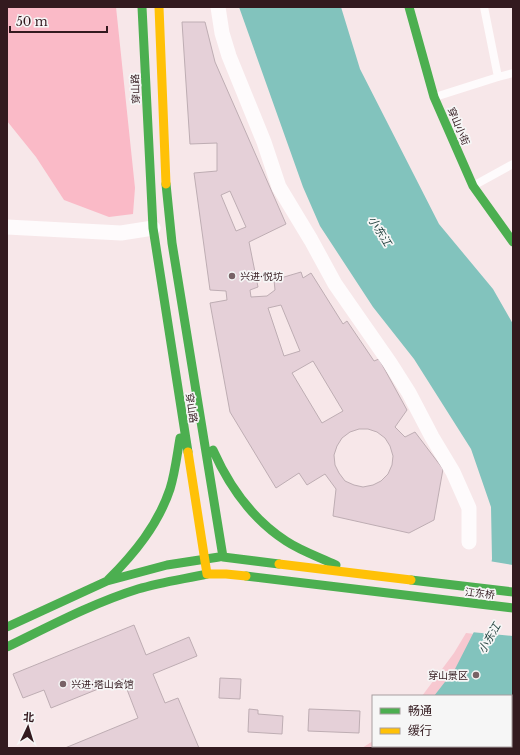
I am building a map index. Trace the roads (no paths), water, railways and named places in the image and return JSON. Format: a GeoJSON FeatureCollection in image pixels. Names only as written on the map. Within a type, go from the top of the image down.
{"type":"FeatureCollection","features":[{"type":"Feature","properties":{"kind":"main road","name":"穿山路"},"geometry":{"type":"LineString","coordinates":[[142,7],[148,161],[153,228],[160,285],[207,574]]}},
{"type":"Feature","properties":{"kind":"main road","name":"穿山路"},"geometry":{"type":"LineString","coordinates":[[159,7],[165,173],[172,243],[226,574]]}},
{"type":"Feature","properties":{"kind":"main road","name":"穿山小街"},"geometry":{"type":"LineString","coordinates":[[409,7],[434,97],[473,186],[513,242]]}},
{"type":"Feature","properties":{"kind":"main road"},"geometry":{"type":"LineString","coordinates":[[107,581],[136,551],[149,532],[164,504],[170,490],[176,461],[182,416]]}},
{"type":"Feature","properties":{"kind":"main road"},"geometry":{"type":"LineString","coordinates":[[201,420],[220,468],[230,486],[260,521],[297,547],[355,574]]}},
{"type":"Feature","properties":{"kind":"main road"},"geometry":{"type":"LineString","coordinates":[[7,628],[107,581],[147,569],[205,559],[223,557],[355,574]]}},
{"type":"Feature","properties":{"kind":"main road"},"geometry":{"type":"LineString","coordinates":[[7,647],[88,608],[115,598],[158,584],[207,574],[226,574]]}},
{"type":"Feature","properties":{"kind":"main road","name":"江东桥"},"geometry":{"type":"LineString","coordinates":[[226,574],[513,608]]}},
{"type":"Feature","properties":{"kind":"main road","name":"江东桥"},"geometry":{"type":"LineString","coordinates":[[355,574],[513,592]]}},
{"type":"Feature","properties":{"kind":"street"},"geometry":{"type":"LineString","coordinates":[[218,7],[222,33],[228,56],[264,142],[280,187],[335,284],[409,393],[432,438],[453,472],[469,508],[469,542]]}},
{"type":"Feature","properties":{"kind":"street"},"geometry":{"type":"LineString","coordinates":[[7,227],[120,233],[153,228]]}},
{"type":"Feature","properties":{"kind":"lane"},"geometry":{"type":"LineString","coordinates":[[484,7],[498,77]]}},
{"type":"Feature","properties":{"kind":"lane"},"geometry":{"type":"LineString","coordinates":[[434,97],[513,73]]}},
{"type":"Feature","properties":{"kind":"lane"},"geometry":{"type":"LineString","coordinates":[[473,186],[513,164]]}},
{"type":"Feature","properties":{"kind":"water","name":"小东江"},"geometry":{"type":"Polygon","coordinates":[[[239,7],[341,7],[360,69],[439,224],[493,289],[513,324],[512,701],[512,695],[435,695],[455,669],[482,616],[492,559],[491,507],[471,449],[414,359],[373,307],[320,226],[303,187],[239,7]]]}},
{"type":"Feature","properties":{"kind":"water"},"geometry":{"type":"Polygon","coordinates":[[[386,747],[474,747],[474,748],[384,748],[386,747]]]}},
{"type":"Feature","properties":{"kind":"place","name":"兴进·悦坊"},"geometry":{"type":"Point","coordinates":[232,276]}},
{"type":"Feature","properties":{"kind":"place","name":"穿山景区"},"geometry":{"type":"Point","coordinates":[476,675]}},
{"type":"Feature","properties":{"kind":"place","name":"兴进·塔山会馆"},"geometry":{"type":"Point","coordinates":[63,684]}}]}
